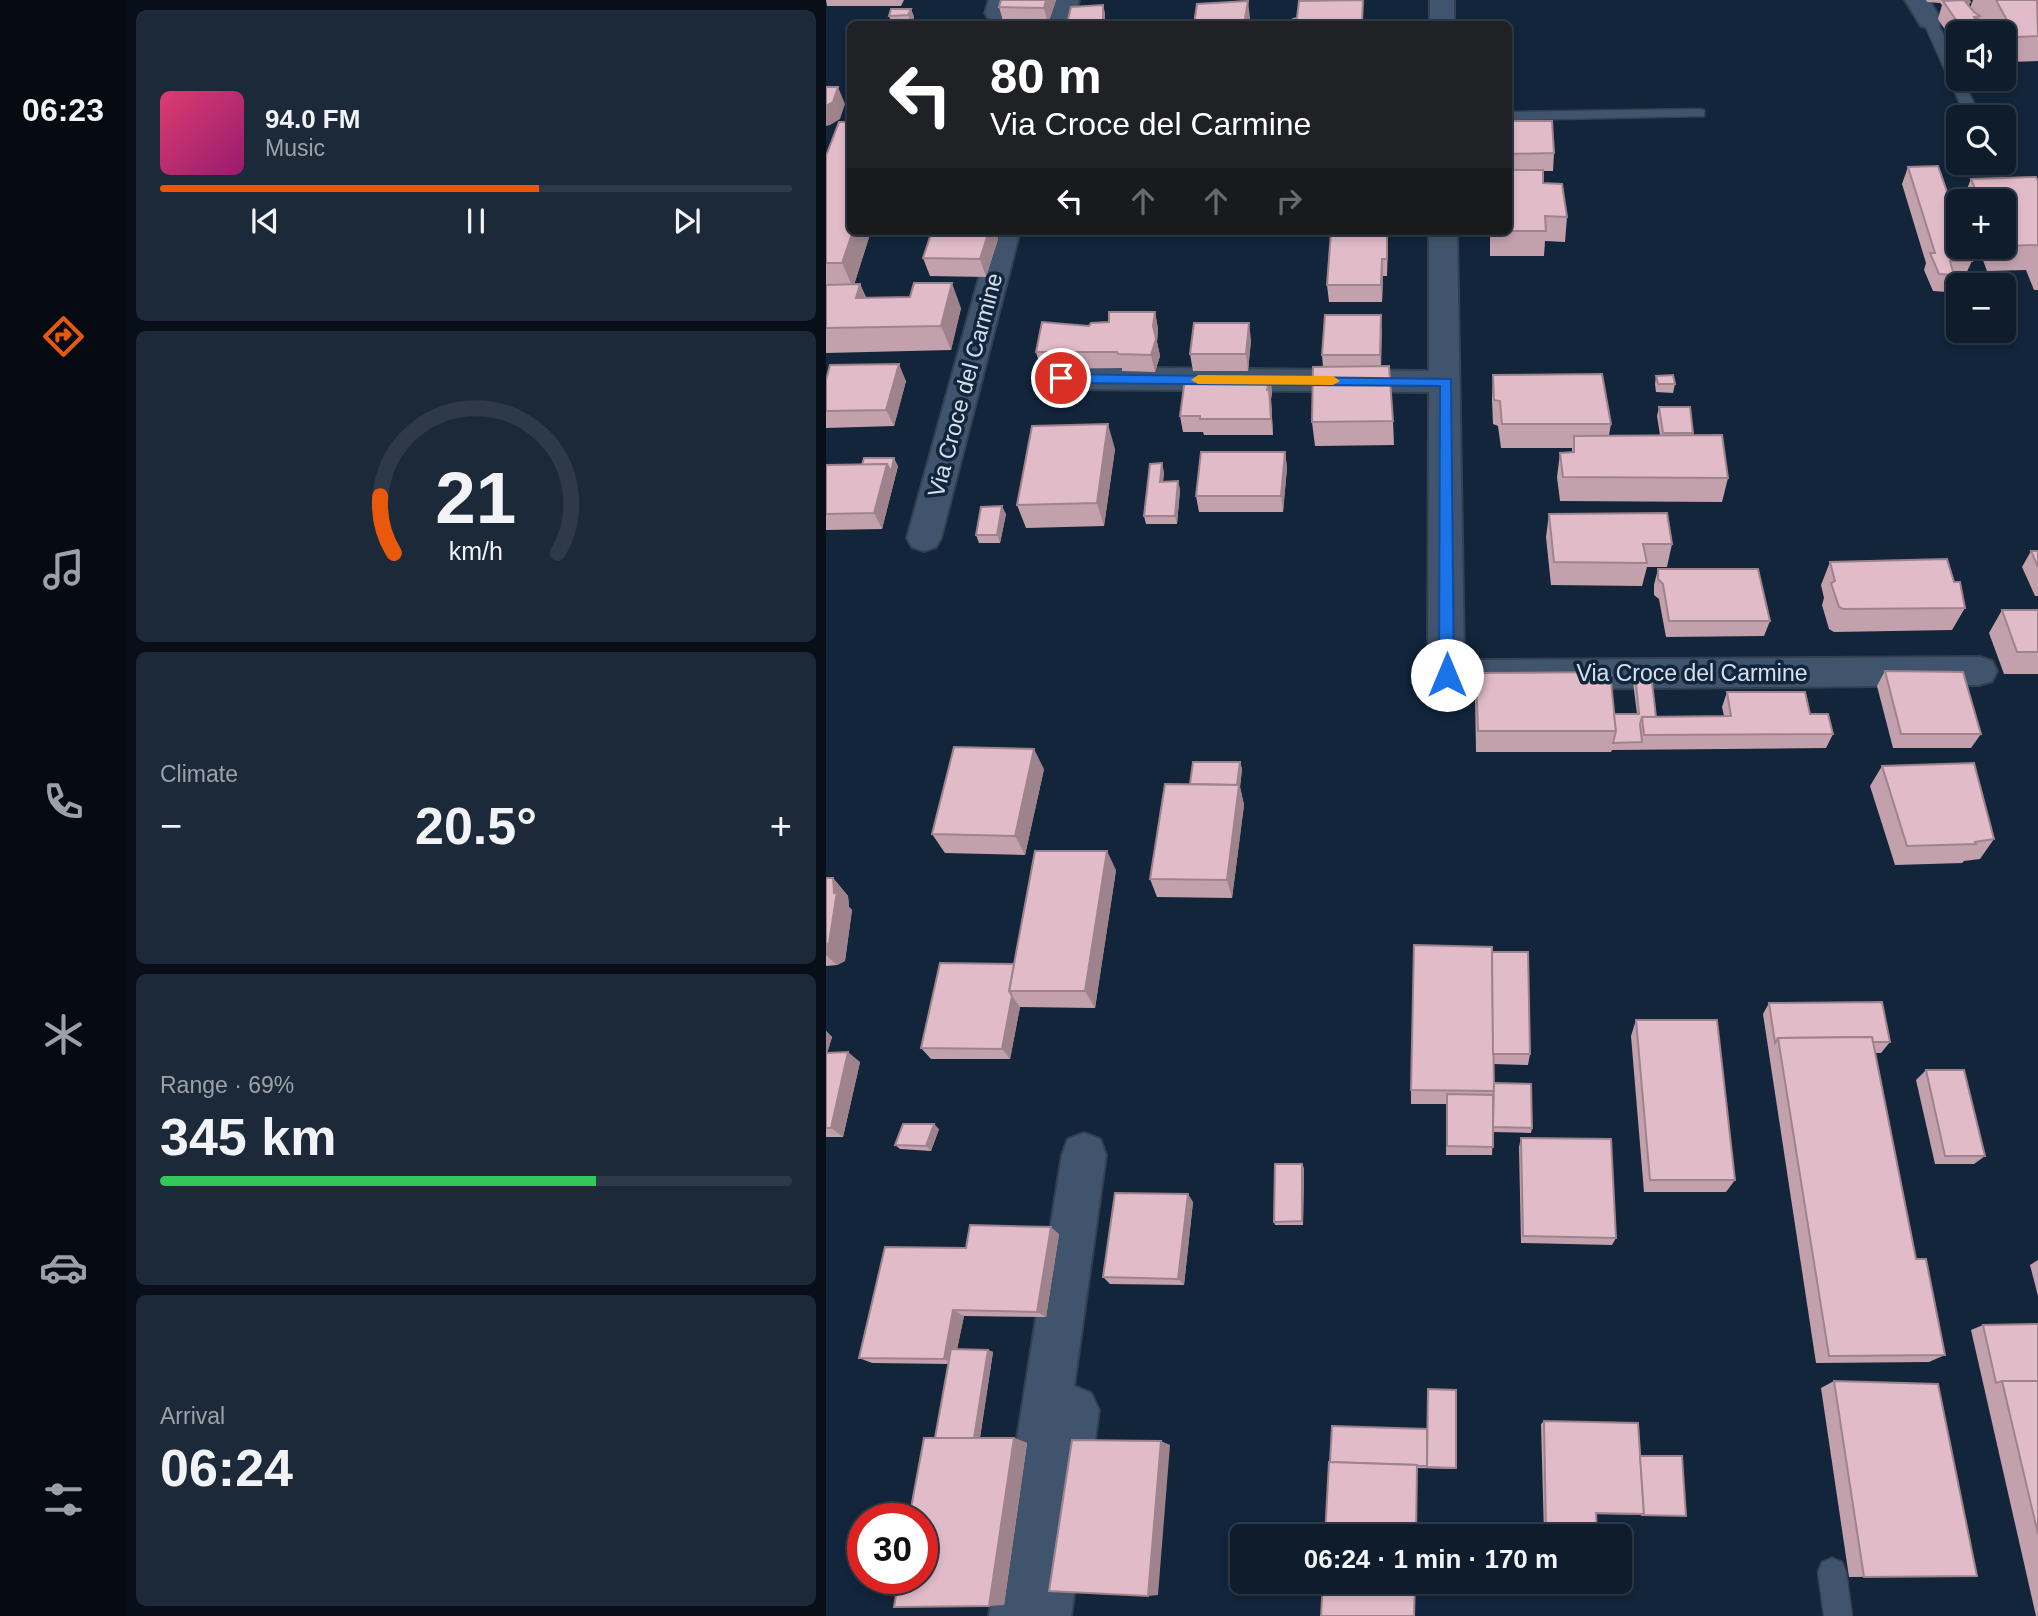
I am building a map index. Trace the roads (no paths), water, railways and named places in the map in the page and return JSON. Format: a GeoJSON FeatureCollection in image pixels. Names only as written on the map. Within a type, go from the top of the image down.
{"type":"FeatureCollection","features":[{"type":"Feature","properties":{"kind":"street"},"geometry":{"type":"LineString","coordinates":[[1061,21],[1067,0]]}},
{"type":"Feature","properties":{"kind":"street"},"geometry":{"type":"LineString","coordinates":[[1442,0],[1442,21]]}},
{"type":"Feature","properties":{"kind":"street"},"geometry":{"type":"LineString","coordinates":[[1916,0],[1930,21]]}},
{"type":"Feature","properties":{"kind":"street","name":"Via Croce del Carmine"},"geometry":{"type":"LineString","coordinates":[[924,538],[1005,235]]}},
{"type":"Feature","properties":{"kind":"street","name":"Via Croce del Carmine"},"geometry":{"type":"LineString","coordinates":[[1443,235],[1447,675],[1979,671]]}},
{"type":"Feature","properties":{"kind":"street"},"geometry":{"type":"LineString","coordinates":[[1061,378],[1446,382]]}},
{"type":"Feature","properties":{"kind":"street"},"geometry":{"type":"LineString","coordinates":[[1016,1616],[1084,1155]]}},
{"type":"Feature","properties":{"kind":"street"},"geometry":{"type":"LineString","coordinates":[[1044,1616],[1074,1410]]}},
{"type":"Feature","properties":{"kind":"lane"},"geometry":{"type":"LineString","coordinates":[[1930,21],[1968,105]]}},
{"type":"Feature","properties":{"kind":"lane"},"geometry":{"type":"LineString","coordinates":[[1512,116],[1699,113]]}},
{"type":"Feature","properties":{"kind":"lane"},"geometry":{"type":"LineString","coordinates":[[1832,1572],[1838,1616]]}}]}
